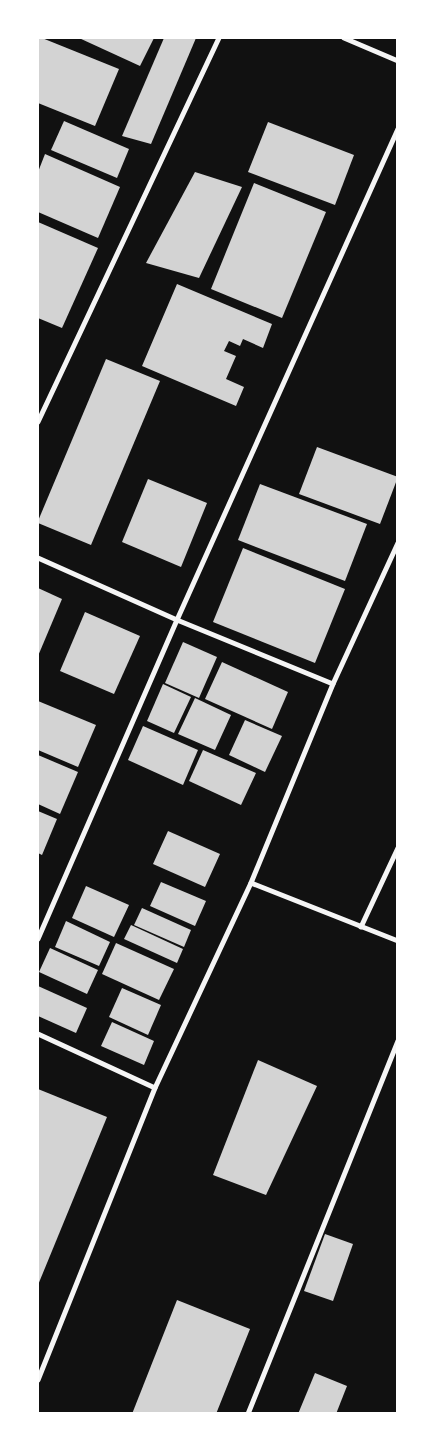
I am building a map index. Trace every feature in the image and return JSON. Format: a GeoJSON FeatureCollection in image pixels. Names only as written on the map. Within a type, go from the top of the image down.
{"type":"FeatureCollection","features":[{"type":"Feature","properties":{"kind":"street"},"geometry":{"type":"LineString","coordinates":[[38,422],[218,38]]}},
{"type":"Feature","properties":{"kind":"street"},"geometry":{"type":"LineString","coordinates":[[344,38],[398,61]]}},
{"type":"Feature","properties":{"kind":"street"},"geometry":{"type":"LineString","coordinates":[[38,939],[177,620],[398,129]]}},
{"type":"Feature","properties":{"kind":"street"},"geometry":{"type":"LineString","coordinates":[[38,1380],[155,1088],[251,883],[333,684],[398,543]]}},
{"type":"Feature","properties":{"kind":"street"},"geometry":{"type":"LineString","coordinates":[[38,558],[177,620],[333,684]]}},
{"type":"Feature","properties":{"kind":"street"},"geometry":{"type":"LineString","coordinates":[[361,926],[398,848]]}},
{"type":"Feature","properties":{"kind":"street"},"geometry":{"type":"LineString","coordinates":[[251,883],[398,941]]}},
{"type":"Feature","properties":{"kind":"street"},"geometry":{"type":"LineString","coordinates":[[38,1034],[155,1088]]}},
{"type":"Feature","properties":{"kind":"street"},"geometry":{"type":"LineString","coordinates":[[248,1414],[398,1041]]}},
{"type":"Feature","properties":{"kind":"building"},"geometry":{"type":"Polygon","coordinates":[[[38,38],[119,69],[95,126],[38,103],[38,38]]]}},
{"type":"Feature","properties":{"kind":"building"},"geometry":{"type":"Polygon","coordinates":[[[79,38],[154,38],[140,66],[79,38]]]}},
{"type":"Feature","properties":{"kind":"building"},"geometry":{"type":"Polygon","coordinates":[[[164,38],[196,38],[151,144],[122,136],[164,38]]]}},
{"type":"Feature","properties":{"kind":"building"},"geometry":{"type":"Polygon","coordinates":[[[64,121],[129,149],[117,178],[51,150],[64,121]]]}},
{"type":"Feature","properties":{"kind":"building"},"geometry":{"type":"Polygon","coordinates":[[[268,122],[354,155],[335,205],[248,172],[268,122]]]}},
{"type":"Feature","properties":{"kind":"building"},"geometry":{"type":"Polygon","coordinates":[[[45,154],[120,187],[98,238],[38,212],[38,172],[45,154]]]}},
{"type":"Feature","properties":{"kind":"building"},"geometry":{"type":"Polygon","coordinates":[[[195,172],[242,187],[199,278],[146,263],[195,172]]]}},
{"type":"Feature","properties":{"kind":"building"},"geometry":{"type":"Polygon","coordinates":[[[254,183],[326,212],[282,318],[211,289],[254,183]]]}},
{"type":"Feature","properties":{"kind":"building"},"geometry":{"type":"Polygon","coordinates":[[[38,222],[98,248],[62,328],[38,318],[38,222]]]}},
{"type":"Feature","properties":{"kind":"building"},"geometry":{"type":"Polygon","coordinates":[[[177,284],[272,324],[263,348],[243,339],[240,346],[229,341],[224,351],[236,356],[226,379],[244,387],[236,406],[142,366],[177,284]]]}},
{"type":"Feature","properties":{"kind":"building"},"geometry":{"type":"Polygon","coordinates":[[[106,359],[160,381],[91,545],[38,523],[38,521],[106,359]]]}},
{"type":"Feature","properties":{"kind":"building"},"geometry":{"type":"Polygon","coordinates":[[[317,447],[398,477],[380,524],[299,494],[317,447]]]}},
{"type":"Feature","properties":{"kind":"building"},"geometry":{"type":"Polygon","coordinates":[[[148,479],[207,503],[181,567],[122,542],[148,479]]]}},
{"type":"Feature","properties":{"kind":"building"},"geometry":{"type":"Polygon","coordinates":[[[260,484],[367,524],[345,581],[238,540],[260,484]]]}},
{"type":"Feature","properties":{"kind":"building"},"geometry":{"type":"Polygon","coordinates":[[[243,548],[345,589],[315,663],[213,622],[243,548]]]}},
{"type":"Feature","properties":{"kind":"building"},"geometry":{"type":"Polygon","coordinates":[[[38,588],[62,599],[38,656],[38,588]]]}},
{"type":"Feature","properties":{"kind":"building"},"geometry":{"type":"Polygon","coordinates":[[[85,612],[140,636],[114,694],[60,671],[85,612]]]}},
{"type":"Feature","properties":{"kind":"building"},"geometry":{"type":"Polygon","coordinates":[[[183,642],[217,657],[199,698],[165,683],[183,642]]]}},
{"type":"Feature","properties":{"kind":"building"},"geometry":{"type":"Polygon","coordinates":[[[222,662],[288,692],[272,729],[205,699],[222,662]]]}},
{"type":"Feature","properties":{"kind":"building"},"geometry":{"type":"Polygon","coordinates":[[[163,684],[191,697],[174,733],[147,721],[163,684]]]}},
{"type":"Feature","properties":{"kind":"building"},"geometry":{"type":"Polygon","coordinates":[[[195,698],[231,715],[215,750],[178,734],[195,698]]]}},
{"type":"Feature","properties":{"kind":"building"},"geometry":{"type":"Polygon","coordinates":[[[38,701],[96,725],[78,767],[38,750],[38,701]]]}},
{"type":"Feature","properties":{"kind":"building"},"geometry":{"type":"Polygon","coordinates":[[[245,720],[282,736],[265,772],[229,755],[245,720]]]}},
{"type":"Feature","properties":{"kind":"building"},"geometry":{"type":"Polygon","coordinates":[[[143,726],[198,750],[183,785],[128,760],[143,726]]]}},
{"type":"Feature","properties":{"kind":"building"},"geometry":{"type":"Polygon","coordinates":[[[203,750],[256,773],[241,805],[189,781],[203,750]]]}},
{"type":"Feature","properties":{"kind":"building"},"geometry":{"type":"Polygon","coordinates":[[[38,755],[78,772],[60,814],[38,804],[38,755]]]}},
{"type":"Feature","properties":{"kind":"building"},"geometry":{"type":"Polygon","coordinates":[[[38,811],[57,819],[42,855],[38,853],[38,811]]]}},
{"type":"Feature","properties":{"kind":"building"},"geometry":{"type":"Polygon","coordinates":[[[168,831],[220,854],[205,887],[153,864],[168,831]]]}},
{"type":"Feature","properties":{"kind":"building"},"geometry":{"type":"Polygon","coordinates":[[[161,882],[206,901],[195,926],[150,906],[161,882]]]}},
{"type":"Feature","properties":{"kind":"building"},"geometry":{"type":"Polygon","coordinates":[[[86,886],[129,905],[114,937],[72,918],[86,886]]]}},
{"type":"Feature","properties":{"kind":"building"},"geometry":{"type":"Polygon","coordinates":[[[142,908],[191,930],[184,947],[134,925],[142,908]]]}},
{"type":"Feature","properties":{"kind":"building"},"geometry":{"type":"Polygon","coordinates":[[[66,921],[110,942],[99,966],[55,947],[66,921]]]}},
{"type":"Feature","properties":{"kind":"building"},"geometry":{"type":"Polygon","coordinates":[[[131,925],[183,949],[177,963],[124,939],[131,925]]]}},
{"type":"Feature","properties":{"kind":"building"},"geometry":{"type":"Polygon","coordinates":[[[116,943],[174,969],[159,1000],[102,974],[116,943]]]}},
{"type":"Feature","properties":{"kind":"building"},"geometry":{"type":"Polygon","coordinates":[[[50,948],[98,970],[87,994],[39,972],[50,948]]]}},
{"type":"Feature","properties":{"kind":"building"},"geometry":{"type":"Polygon","coordinates":[[[38,986],[87,1008],[76,1033],[38,1016],[38,986]]]}},
{"type":"Feature","properties":{"kind":"building"},"geometry":{"type":"Polygon","coordinates":[[[122,988],[161,1005],[148,1035],[109,1017],[122,988]]]}},
{"type":"Feature","properties":{"kind":"building"},"geometry":{"type":"Polygon","coordinates":[[[112,1022],[154,1041],[144,1065],[101,1046],[112,1022]]]}},
{"type":"Feature","properties":{"kind":"building"},"geometry":{"type":"Polygon","coordinates":[[[258,1060],[317,1086],[266,1195],[213,1175],[258,1060]]]}},
{"type":"Feature","properties":{"kind":"building"},"geometry":{"type":"Polygon","coordinates":[[[38,1089],[107,1117],[38,1285],[38,1089]]]}},
{"type":"Feature","properties":{"kind":"building"},"geometry":{"type":"Polygon","coordinates":[[[325,1234],[353,1244],[333,1301],[304,1291],[325,1234]]]}},
{"type":"Feature","properties":{"kind":"building"},"geometry":{"type":"Polygon","coordinates":[[[177,1300],[250,1329],[216,1414],[132,1414],[177,1300]]]}},
{"type":"Feature","properties":{"kind":"building"},"geometry":{"type":"Polygon","coordinates":[[[315,1373],[347,1386],[336,1414],[298,1414],[315,1373]]]}}]}
